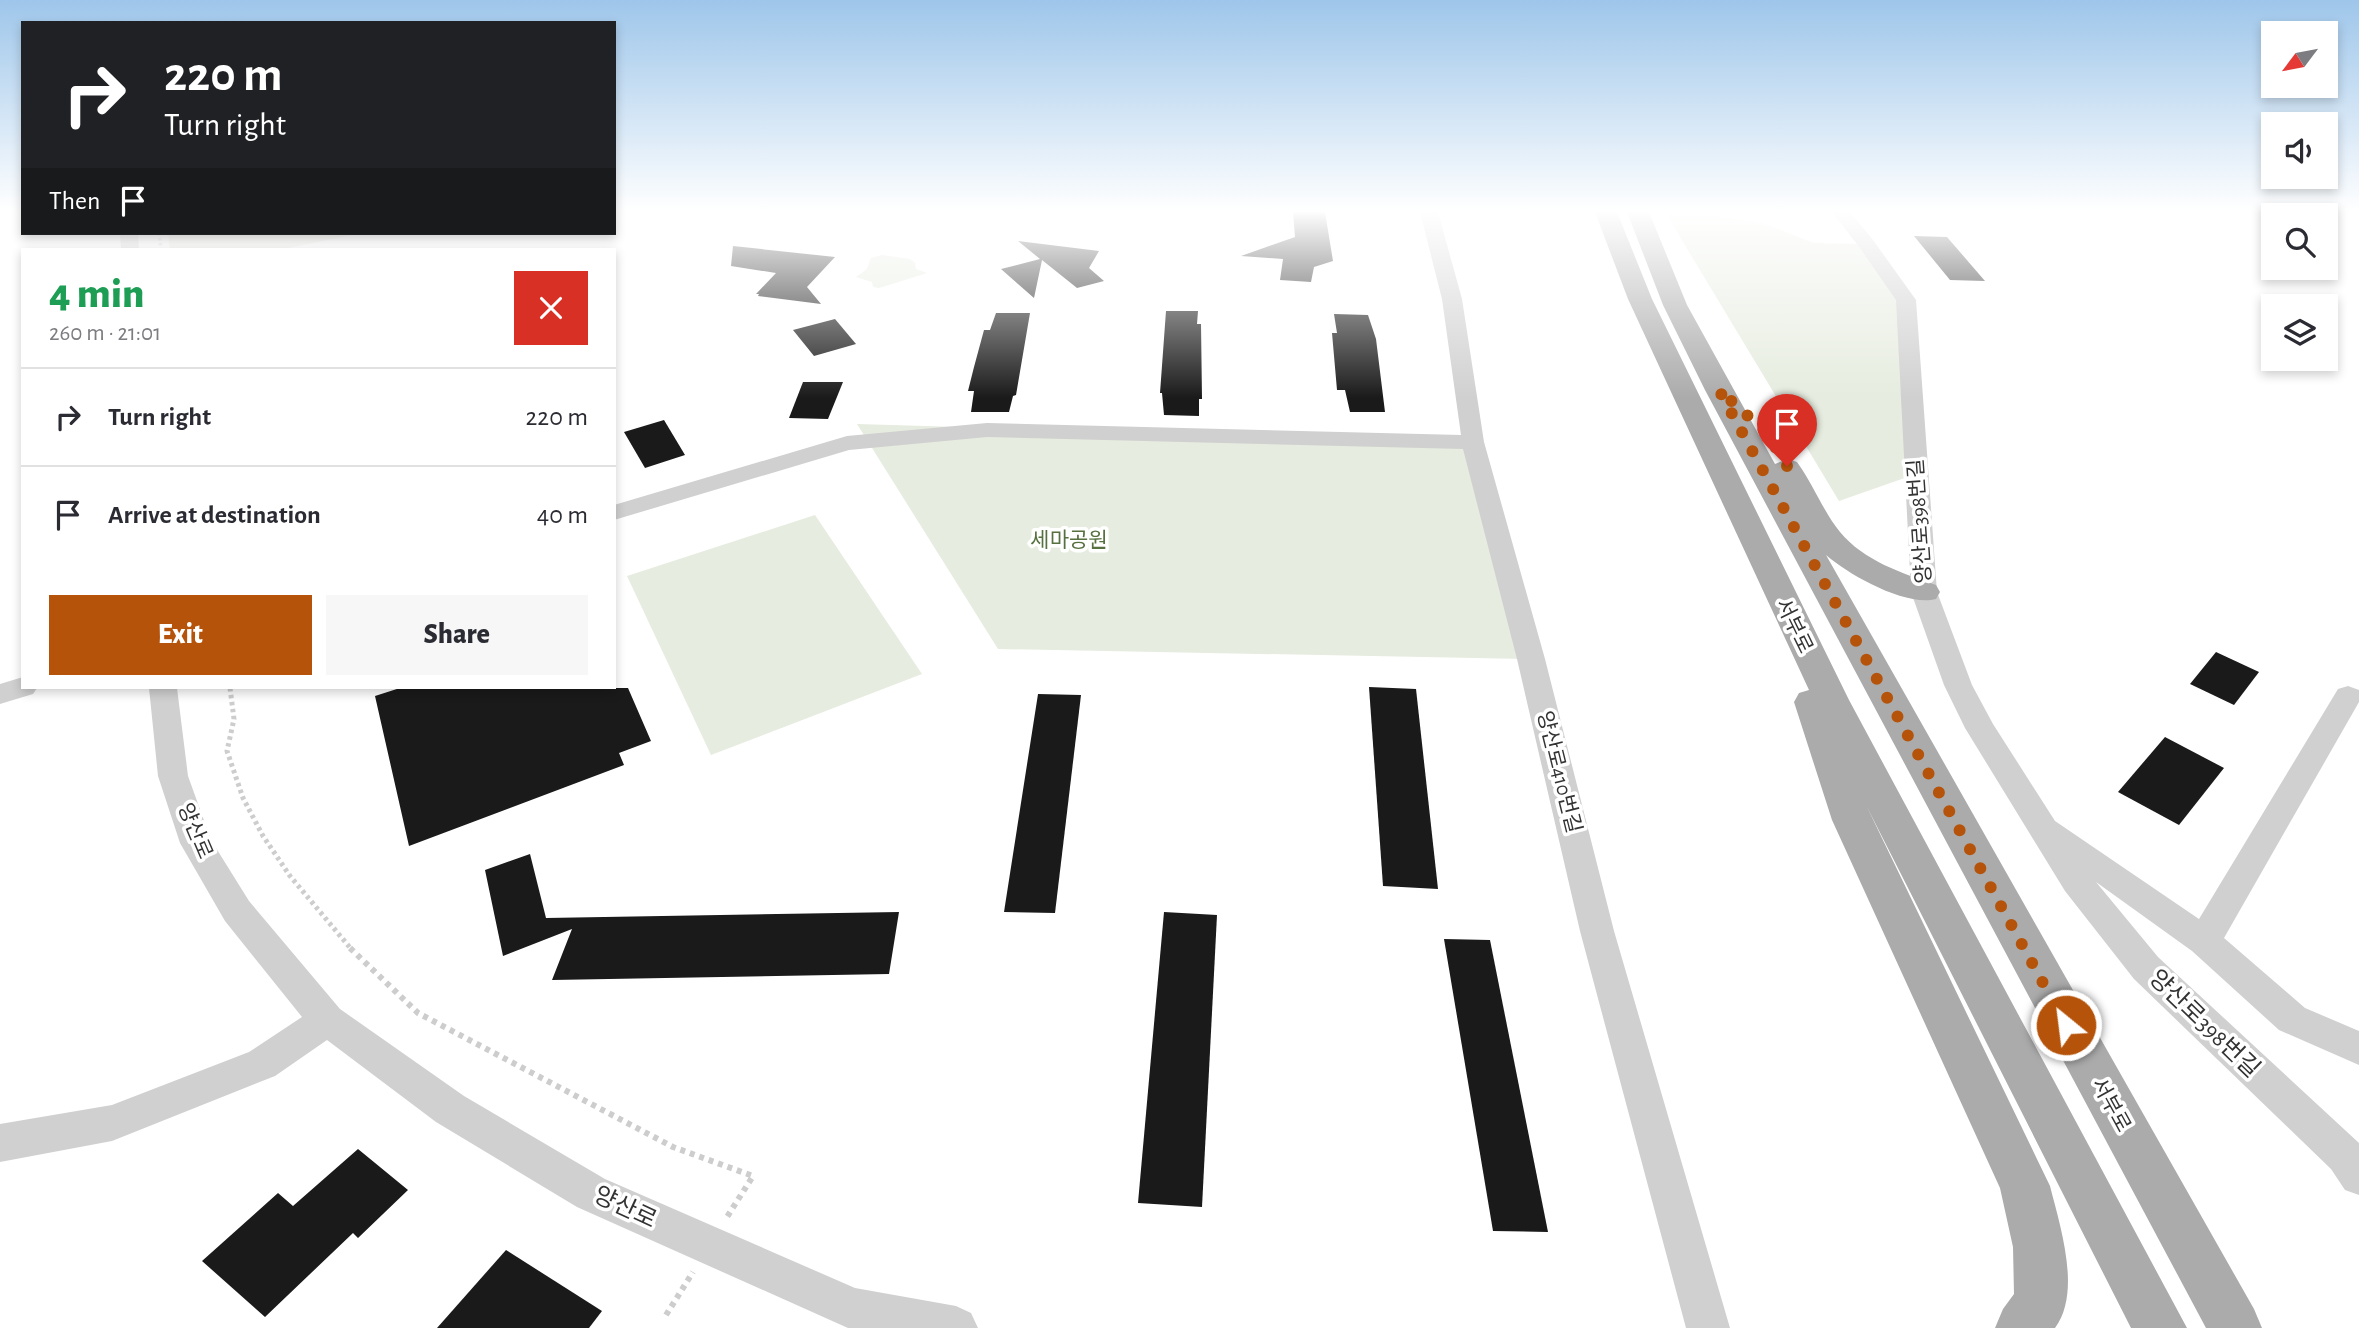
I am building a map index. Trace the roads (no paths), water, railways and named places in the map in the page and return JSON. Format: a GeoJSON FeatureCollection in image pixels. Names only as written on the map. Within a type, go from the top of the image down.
{"type":"FeatureCollection","features":[{"type":"Feature","properties":{"kind":"main road","name":"서부로"},"geometry":{"type":"LineString","coordinates":[[1630,274],[1770,576],[1843,725],[2160,1328]]}},
{"type":"Feature","properties":{"kind":"main road","name":"서부로"},"geometry":{"type":"LineString","coordinates":[[1663,274],[1675,305],[1719,390],[2235,1328]]}},
{"type":"Feature","properties":{"kind":"main road"},"geometry":{"type":"LineString","coordinates":[[1719,390],[1767,433],[1830,540],[1853,561],[1924,592]]}},
{"type":"Feature","properties":{"kind":"main road"},"geometry":{"type":"LineString","coordinates":[[1770,576],[1852,820],[2025,1186],[2039,1247],[2041,1303],[2022,1328]]}},
{"type":"Feature","properties":{"kind":"street","name":"양산로410번길"},"geometry":{"type":"LineString","coordinates":[[1445,274],[1452,299],[1473,442],[1531,659],[1597,931],[1708,1328]]}},
{"type":"Feature","properties":{"kind":"street","name":"양산로398번길"},"geometry":{"type":"LineString","coordinates":[[1888,274],[1906,300],[1924,592],[1958,685],[1980,728],[2077,882],[2146,968],[2345,1156],[2359,1176]]}},
{"type":"Feature","properties":{"kind":"street"},"geometry":{"type":"LineString","coordinates":[[616,512],[847,443],[975,431],[1473,442]]}},
{"type":"Feature","properties":{"kind":"street"},"geometry":{"type":"LineString","coordinates":[[0,694],[21,688]]}},
{"type":"Feature","properties":{"kind":"street","name":"양산로"},"geometry":{"type":"LineString","coordinates":[[163,689],[173,776],[196,843],[237,911],[327,1020],[450,1109],[591,1194],[854,1309],[956,1328]]}},
{"type":"Feature","properties":{"kind":"street"},"geometry":{"type":"LineString","coordinates":[[2204,941],[2348,696]]}},
{"type":"Feature","properties":{"kind":"street","name":"양산로398번길"},"geometry":{"type":"LineString","coordinates":[[2040,824],[2204,941],[2292,1019],[2359,1048]]}},
{"type":"Feature","properties":{"kind":"street"},"geometry":{"type":"LineString","coordinates":[[0,1143],[113,1123],[262,1064],[327,1020]]}},
{"type":"Feature","properties":{"kind":"park label","name":"세마공원"},"geometry":{"type":"Point","coordinates":[1069,540]}}]}
